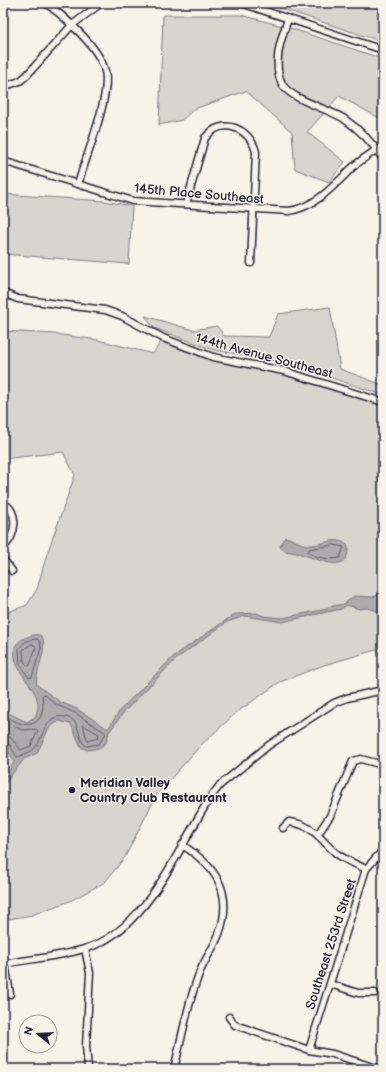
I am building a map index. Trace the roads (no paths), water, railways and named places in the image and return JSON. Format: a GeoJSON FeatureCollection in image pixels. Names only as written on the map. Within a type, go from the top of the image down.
{"type":"FeatureCollection","features":[{"type":"Feature","properties":{"kind":"street"},"geometry":{"type":"LineString","coordinates":[[45,3],[58,11],[87,40],[98,56],[105,72],[105,96],[78,184]]}},
{"type":"Feature","properties":{"kind":"street"},"geometry":{"type":"LineString","coordinates":[[241,3],[383,50]]}},
{"type":"Feature","properties":{"kind":"street"},"geometry":{"type":"LineString","coordinates":[[3,87],[20,81],[28,75],[72,25],[100,4]]}},
{"type":"Feature","properties":{"kind":"street"},"geometry":{"type":"LineString","coordinates":[[288,19],[279,48],[278,69],[283,86],[288,91],[342,118],[361,133],[383,159]]}},
{"type":"Feature","properties":{"kind":"street"},"geometry":{"type":"LineString","coordinates":[[186,204],[205,138],[210,132],[218,127],[226,126],[242,131],[249,136],[254,143],[256,152],[251,263]]}},
{"type":"Feature","properties":{"kind":"street","name":"145th Place Southeast"},"geometry":{"type":"LineString","coordinates":[[3,161],[133,201],[289,212],[299,210],[321,197],[376,149]]}},
{"type":"Feature","properties":{"kind":"street","name":"144th Avenue Southeast"},"geometry":{"type":"LineString","coordinates":[[3,293],[18,299],[105,310],[122,316],[163,338],[212,357],[284,371],[383,402]]}},
{"type":"Feature","properties":{"kind":"street"},"geometry":{"type":"LineString","coordinates":[[3,503],[12,513],[14,524],[13,534],[9,543],[3,547]]}},
{"type":"Feature","properties":{"kind":"street"},"geometry":{"type":"LineString","coordinates":[[3,559],[12,571]]}},
{"type":"Feature","properties":{"kind":"street"},"geometry":{"type":"LineString","coordinates":[[10,994],[4,964],[85,949],[120,930],[132,920],[142,909],[210,798],[220,785],[269,745],[334,703],[347,698],[383,690]]}},
{"type":"Feature","properties":{"kind":"street"},"geometry":{"type":"LineString","coordinates":[[318,834],[330,816],[352,761],[361,759],[383,765]]}},
{"type":"Feature","properties":{"kind":"street"},"geometry":{"type":"LineString","coordinates":[[283,828],[287,823],[293,822],[307,827],[318,834],[336,853],[366,869]]}},
{"type":"Feature","properties":{"kind":"street"},"geometry":{"type":"LineString","coordinates":[[174,1069],[193,992],[199,973],[219,934],[224,918],[225,904],[223,891],[210,866],[198,855],[182,845]]}},
{"type":"Feature","properties":{"kind":"street","name":"Southeast 253rd Street"},"geometry":{"type":"LineString","coordinates":[[308,1050],[366,869],[383,850]]}},
{"type":"Feature","properties":{"kind":"street"},"geometry":{"type":"LineString","coordinates":[[85,949],[90,973],[86,1046],[88,1069]]}},
{"type":"Feature","properties":{"kind":"street"},"geometry":{"type":"LineString","coordinates":[[330,984],[358,993],[375,993]]}},
{"type":"Feature","properties":{"kind":"street"},"geometry":{"type":"LineString","coordinates":[[229,1017],[235,1025],[308,1050],[333,1054],[379,1069]]}},
{"type":"Feature","properties":{"kind":"water"},"geometry":{"type":"Polygon","coordinates":[[[285,537],[309,545],[329,541],[339,541],[348,546],[347,555],[344,561],[332,563],[285,551],[280,547],[285,537]]]}},
{"type":"Feature","properties":{"kind":"water"},"geometry":{"type":"Polygon","coordinates":[[[383,593],[383,613],[367,608],[359,609],[347,605],[341,609],[282,622],[245,616],[227,622],[176,659],[124,712],[109,732],[106,743],[99,748],[87,750],[81,747],[71,724],[59,721],[49,728],[37,753],[24,759],[3,786],[4,779],[14,761],[3,742],[3,708],[12,715],[27,722],[35,717],[38,707],[34,691],[18,667],[15,658],[15,647],[18,642],[23,639],[35,635],[41,636],[44,642],[37,685],[60,702],[77,709],[108,729],[120,710],[174,656],[235,614],[256,613],[264,616],[282,618],[344,604],[354,596],[373,597],[383,593]]]}},
{"type":"Feature","properties":{"kind":"place","name":"Meridian Valley Country Club Restaurant"},"geometry":{"type":"Point","coordinates":[72,790]}}]}
